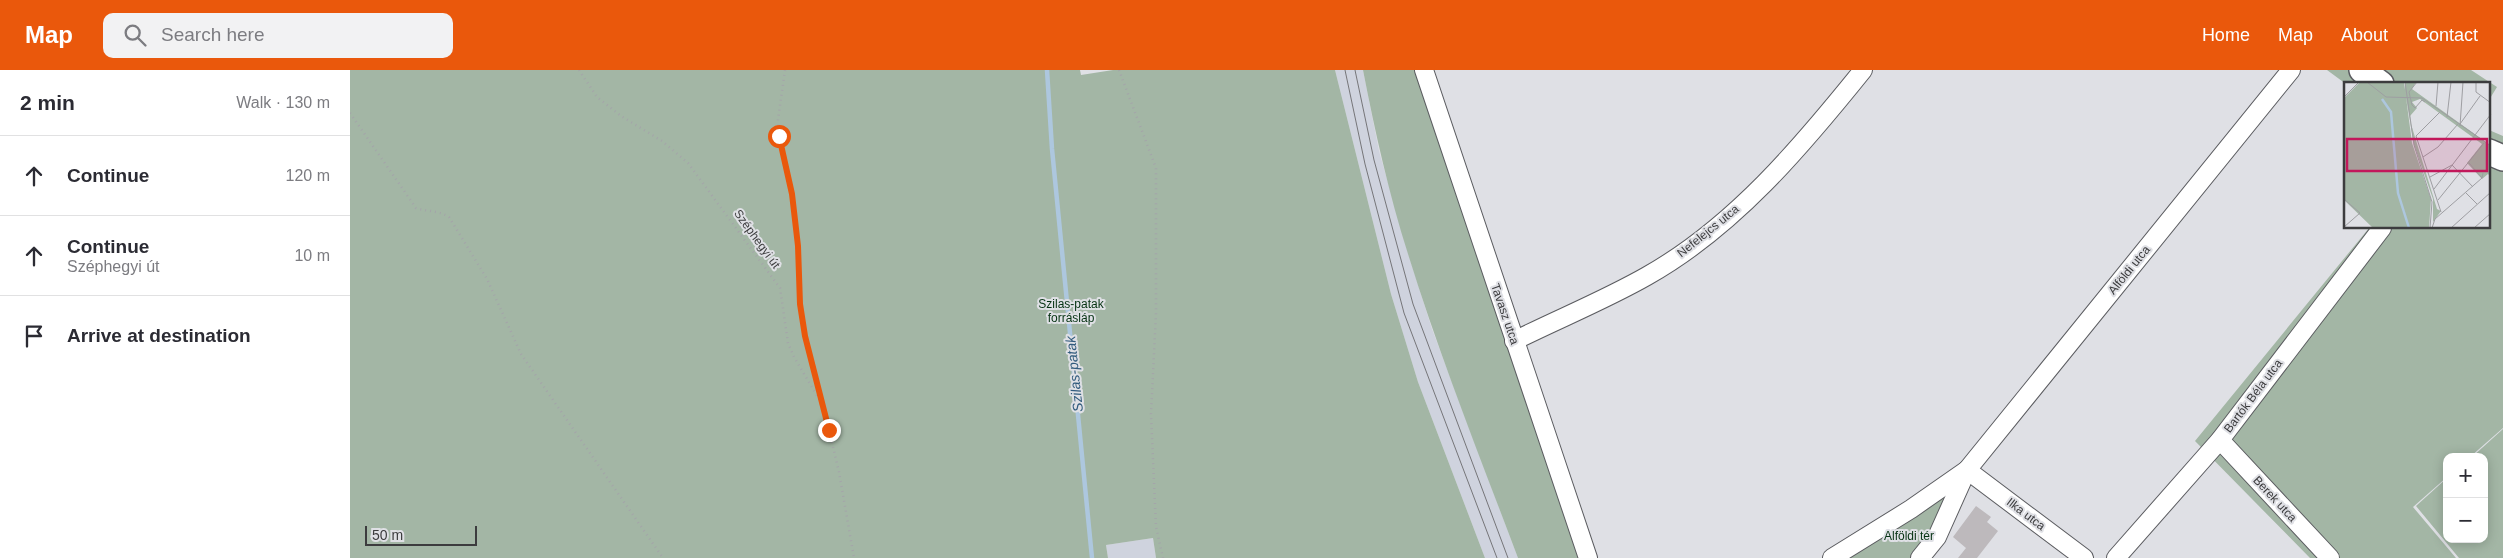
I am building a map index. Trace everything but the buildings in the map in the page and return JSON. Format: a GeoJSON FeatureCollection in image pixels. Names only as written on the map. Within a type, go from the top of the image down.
{"type":"FeatureCollection","features":[{"type":"Feature","properties":{"kind":"street","name":"Tavasz utca"},"geometry":{"type":"LineString","coordinates":[[1424,70],[1588,558]]}},
{"type":"Feature","properties":{"kind":"street","name":"Nefelejcs utca"},"geometry":{"type":"LineString","coordinates":[[1514,341],[1647,276],[1713,231],[1790,158],[1863,70]]}},
{"type":"Feature","properties":{"kind":"street","name":"Alföldi utca"},"geometry":{"type":"LineString","coordinates":[[1920,558],[1937,537],[1967,470],[2291,70]]}},
{"type":"Feature","properties":{"kind":"street"},"geometry":{"type":"LineString","coordinates":[[2362,70],[2377,82]]}},
{"type":"Feature","properties":{"kind":"street"},"geometry":{"type":"LineString","coordinates":[[2490,152],[2503,158]]}},
{"type":"Feature","properties":{"kind":"street","name":"Bartók Béla utca"},"geometry":{"type":"LineString","coordinates":[[2116,558],[2220,440],[2381,229]]}},
{"type":"Feature","properties":{"kind":"street","name":"Berek utca"},"geometry":{"type":"LineString","coordinates":[[2220,440],[2330,558]]}},
{"type":"Feature","properties":{"kind":"street","name":"Alföldi utca"},"geometry":{"type":"LineString","coordinates":[[1832,558],[1911,509],[1967,470]]}},
{"type":"Feature","properties":{"kind":"street","name":"Ilka utca"},"geometry":{"type":"LineString","coordinates":[[1967,470],[2084,558]]}},
{"type":"Feature","properties":{"kind":"path","name":"Széphegyi út"},"geometry":{"type":"LineString","coordinates":[[579,70],[597,97],[621,116],[662,141],[688,162],[774,277],[780,288],[788,343],[794,357],[820,399],[839,472],[854,558]]}},
{"type":"Feature","properties":{"kind":"path"},"geometry":{"type":"LineString","coordinates":[[785,70],[778,120],[779,136],[794,213],[802,320],[820,399]]}},
{"type":"Feature","properties":{"kind":"path"},"geometry":{"type":"LineString","coordinates":[[1119,70],[1156,168],[1156,314],[1151,414],[1156,527],[1163,558]]}},
{"type":"Feature","properties":{"kind":"path"},"geometry":{"type":"LineString","coordinates":[[350,114],[416,208],[428,212],[439,211],[449,217],[487,279],[521,354],[662,558]]}},
{"type":"Feature","properties":{"kind":"shaded area"},"geometry":{"type":"Polygon","coordinates":[[[1335,70],[1363,70],[1379,151],[1432,329],[1518,558],[1485,558],[1418,382],[1391,294],[1335,70]]]}},
{"type":"Feature","properties":{"kind":"shaded area"},"geometry":{"type":"Polygon","coordinates":[[[1153,538],[1156,558],[1108,558],[1106,545],[1153,538]]]}},
{"type":"Feature","properties":{"kind":"green space","name":"Szilas-patak forrásláp"},"geometry":{"type":"Polygon","coordinates":[[[350,70],[1080,70],[1081,75],[1113,70],[1335,70],[1391,294],[1418,382],[1485,558],[1156,558],[1153,538],[1106,545],[1108,558],[350,558],[350,70]]]}},
{"type":"Feature","properties":{"kind":"green space"},"geometry":{"type":"Polygon","coordinates":[[[1363,70],[1418,70],[1580,558],[1518,558],[1420,292],[1383,163],[1363,70]]]}},
{"type":"Feature","properties":{"kind":"green space"},"geometry":{"type":"Polygon","coordinates":[[[2327,70],[2471,70],[2489,82],[2344,82],[2327,70]]]}},
{"type":"Feature","properties":{"kind":"green space"},"geometry":{"type":"Polygon","coordinates":[[[2490,82],[2497,87],[2490,98],[2490,82]]]}},
{"type":"Feature","properties":{"kind":"green space"},"geometry":{"type":"Polygon","coordinates":[[[2490,130],[2503,136],[2503,428],[2475,453],[2443,453],[2443,481],[2413,507],[2456,558],[2310,558],[2195,441],[2368,229],[2490,229],[2490,130]]]}},
{"type":"Feature","properties":{"kind":"green space"},"geometry":{"type":"Polygon","coordinates":[[[2503,429],[2503,558],[2459,558],[2447,543],[2488,543],[2488,453],[2476,453],[2503,429]]]}},
{"type":"Feature","properties":{"kind":"green space","name":"Alföldi tér"},"geometry":{"type":"Polygon","coordinates":[[[1967,470],[1920,558],[1832,558],[1967,470]]]}},
{"type":"Feature","properties":{"kind":"green space"},"geometry":{"type":"Polygon","coordinates":[[[2443,482],[2443,539],[2416,506],[2443,482]]]}},
{"type":"Feature","properties":{"kind":"waterway","name":"Szilas-patak"},"geometry":{"type":"LineString","coordinates":[[1047,70],[1052,149],[1092,558]]}},
{"type":"Feature","properties":{"kind":"tram line"},"geometry":{"type":"LineString","coordinates":[[1345,70],[1365,164],[1404,313],[1497,558]]}},
{"type":"Feature","properties":{"kind":"tram line"},"geometry":{"type":"LineString","coordinates":[[1355,70],[1374,160],[1413,304],[1508,558]]}},
{"type":"Feature","properties":{"kind":"route"},"geometry":{"type":"LineString","coordinates":[[779,136],[782,157],[792,194],[798,246],[800,304],[805,336],[829,430]]}}]}
